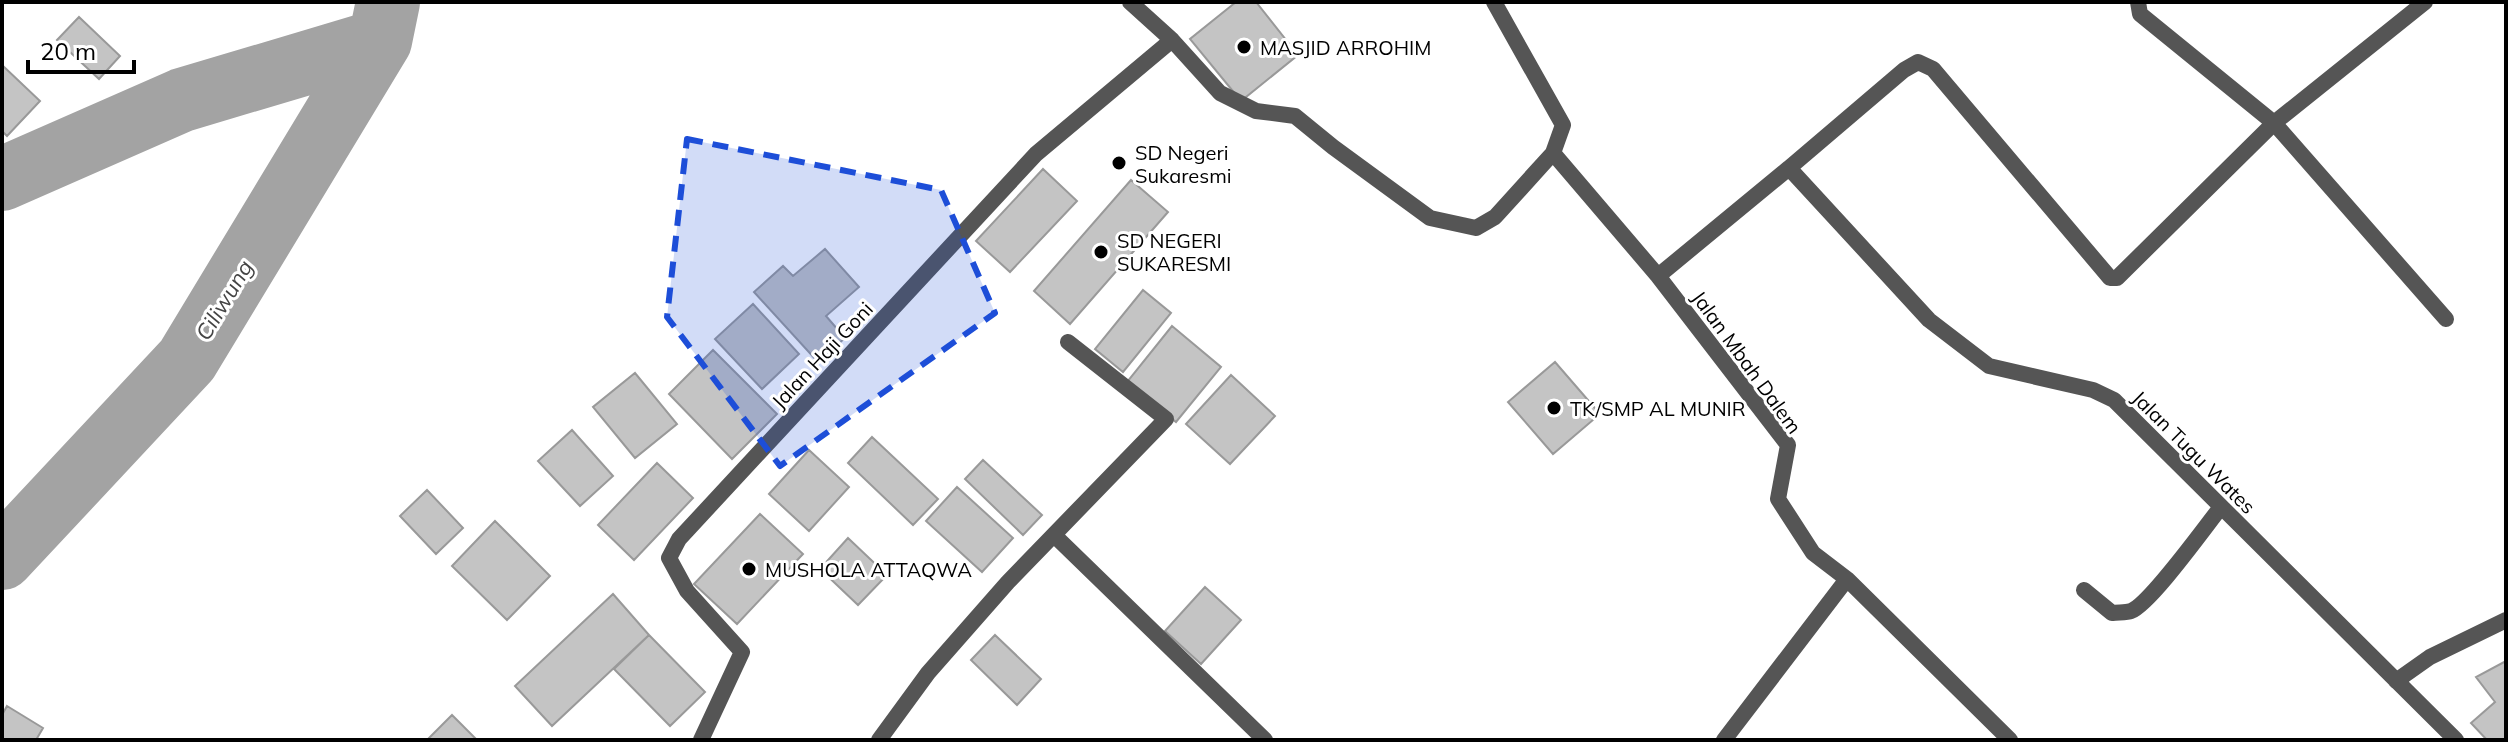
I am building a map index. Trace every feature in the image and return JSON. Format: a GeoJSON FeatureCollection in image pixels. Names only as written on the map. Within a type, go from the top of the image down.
{"type":"FeatureCollection","features":[{"type":"Feature","properties":{"kind":"street"},"geometry":{"type":"LineString","coordinates":[[1130,2],[1172,40],[1220,93],[1256,111],[1295,116],[1430,218],[1476,228],[1495,217],[1553,153],[1563,125],[1494,2]]}},
{"type":"Feature","properties":{"kind":"street"},"geometry":{"type":"LineString","coordinates":[[2138,2],[2140,14],[2274,123],[2446,319]]}},
{"type":"Feature","properties":{"kind":"street"},"geometry":{"type":"LineString","coordinates":[[1658,276],[1904,70],[1918,62],[1933,69],[2110,278],[2120,275],[2274,123],[2425,2]]}},
{"type":"Feature","properties":{"kind":"street","name":"Jalan Haji Goni"},"geometry":{"type":"LineString","coordinates":[[701,740],[742,652],[687,591],[669,558],[679,539],[1036,154],[1172,40]]}},
{"type":"Feature","properties":{"kind":"street","name":"Jalan Mbah Dalem"},"geometry":{"type":"LineString","coordinates":[[1553,153],[1658,276],[1788,445],[1778,499],[1813,553],[1847,579],[2010,740]]}},
{"type":"Feature","properties":{"kind":"street","name":"Jalan Tugu Wates"},"geometry":{"type":"LineString","coordinates":[[1789,168],[1929,320],[1989,366],[2093,390],[2114,400],[2456,740]]}},
{"type":"Feature","properties":{"kind":"street"},"geometry":{"type":"LineString","coordinates":[[879,740],[938,662],[1008,582],[1166,419],[1068,342]]}},
{"type":"Feature","properties":{"kind":"street"},"geometry":{"type":"LineString","coordinates":[[2084,590],[2112,613],[2131,611],[2146,599],[2221,507]]}},
{"type":"Feature","properties":{"kind":"street"},"geometry":{"type":"LineString","coordinates":[[1055,536],[1265,740]]}},
{"type":"Feature","properties":{"kind":"street"},"geometry":{"type":"LineString","coordinates":[[1724,740],[1847,579]]}},
{"type":"Feature","properties":{"kind":"street"},"geometry":{"type":"LineString","coordinates":[[2396,681],[2430,657],[2506,620]]}},
{"type":"Feature","properties":{"kind":"highlighted area"},"geometry":{"type":"Polygon","coordinates":[[[687,139],[941,190],[995,313],[780,466],[667,317],[687,139]]]}},
{"type":"Feature","properties":{"kind":"building","name":"MASJID ARROHIM"},"geometry":{"type":"Polygon","coordinates":[[[1236,2],[1256,2],[1298,55],[1241,101],[1190,39],[1236,2]]]}},
{"type":"Feature","properties":{"kind":"building"},"geometry":{"type":"Polygon","coordinates":[[[79,17],[120,56],[99,79],[57,40],[79,17]]]}},
{"type":"Feature","properties":{"kind":"building"},"geometry":{"type":"Polygon","coordinates":[[[2,65],[40,101],[7,136],[2,131],[2,65]]]}},
{"type":"Feature","properties":{"kind":"building","name":"SD NEGERI SUKARESMI"},"geometry":{"type":"Polygon","coordinates":[[[1043,169],[1077,201],[1010,272],[976,241],[1043,169]]]}},
{"type":"Feature","properties":{"kind":"building","name":"SD NEGERI SUKARESMI"},"geometry":{"type":"Polygon","coordinates":[[[1131,180],[1168,212],[1070,324],[1034,291],[1131,180]]]}},
{"type":"Feature","properties":{"kind":"building"},"geometry":{"type":"Polygon","coordinates":[[[825,249],[859,287],[826,316],[845,338],[818,362],[754,292],[783,266],[793,276],[825,249]]]}},
{"type":"Feature","properties":{"kind":"building"},"geometry":{"type":"Polygon","coordinates":[[[1143,290],[1171,313],[1123,372],[1095,349],[1143,290]]]}},
{"type":"Feature","properties":{"kind":"building"},"geometry":{"type":"Polygon","coordinates":[[[753,304],[799,354],[762,389],[715,339],[753,304]]]}},
{"type":"Feature","properties":{"kind":"building"},"geometry":{"type":"Polygon","coordinates":[[[1172,326],[1221,367],[1176,422],[1127,382],[1172,326]]]}},
{"type":"Feature","properties":{"kind":"building"},"geometry":{"type":"Polygon","coordinates":[[[713,350],[777,414],[732,459],[669,394],[713,350]]]}},
{"type":"Feature","properties":{"kind":"building","name":"TK/SMP AL MUNIR"},"geometry":{"type":"Polygon","coordinates":[[[1555,362],[1600,414],[1553,454],[1508,402],[1555,362]]]}},
{"type":"Feature","properties":{"kind":"building"},"geometry":{"type":"Polygon","coordinates":[[[635,373],[677,424],[635,458],[593,407],[635,373]]]}},
{"type":"Feature","properties":{"kind":"building"},"geometry":{"type":"Polygon","coordinates":[[[1231,375],[1275,416],[1230,464],[1186,424],[1231,375]]]}},
{"type":"Feature","properties":{"kind":"building"},"geometry":{"type":"Polygon","coordinates":[[[572,430],[613,476],[580,506],[538,461],[572,430]]]}},
{"type":"Feature","properties":{"kind":"building"},"geometry":{"type":"Polygon","coordinates":[[[872,437],[938,499],[913,525],[848,463],[872,437]]]}},
{"type":"Feature","properties":{"kind":"building"},"geometry":{"type":"Polygon","coordinates":[[[809,450],[849,487],[809,531],[769,494],[809,450]]]}},
{"type":"Feature","properties":{"kind":"building"},"geometry":{"type":"Polygon","coordinates":[[[983,460],[1042,515],[1023,535],[965,479],[983,460]]]}},
{"type":"Feature","properties":{"kind":"building"},"geometry":{"type":"Polygon","coordinates":[[[657,463],[693,498],[634,560],[598,525],[657,463]]]}},
{"type":"Feature","properties":{"kind":"building"},"geometry":{"type":"Polygon","coordinates":[[[957,487],[1013,538],[982,572],[926,521],[957,487]]]}},
{"type":"Feature","properties":{"kind":"building"},"geometry":{"type":"Polygon","coordinates":[[[427,490],[463,528],[436,554],[400,516],[427,490]]]}},
{"type":"Feature","properties":{"kind":"building","name":"MUSHOLA ATTAQWA"},"geometry":{"type":"Polygon","coordinates":[[[760,514],[803,554],[737,624],[694,584],[760,514]]]}},
{"type":"Feature","properties":{"kind":"building"},"geometry":{"type":"Polygon","coordinates":[[[495,521],[550,576],[507,620],[452,566],[495,521]]]}},
{"type":"Feature","properties":{"kind":"building"},"geometry":{"type":"Polygon","coordinates":[[[848,538],[887,575],[858,605],[820,569],[848,538]]]}},
{"type":"Feature","properties":{"kind":"building"},"geometry":{"type":"Polygon","coordinates":[[[1205,587],[1241,620],[1201,664],[1165,631],[1205,587]]]}},
{"type":"Feature","properties":{"kind":"building"},"geometry":{"type":"Polygon","coordinates":[[[613,594],[649,635],[552,726],[515,686],[613,594]]]}},
{"type":"Feature","properties":{"kind":"building"},"geometry":{"type":"Polygon","coordinates":[[[649,635],[705,692],[670,726],[614,669],[649,635]]]}},
{"type":"Feature","properties":{"kind":"building"},"geometry":{"type":"Polygon","coordinates":[[[995,635],[1041,679],[1017,705],[971,660],[995,635]]]}},
{"type":"Feature","properties":{"kind":"building"},"geometry":{"type":"Polygon","coordinates":[[[2506,661],[2506,740],[2487,740],[2471,723],[2495,702],[2476,677],[2506,661]]]}},
{"type":"Feature","properties":{"kind":"building"},"geometry":{"type":"Polygon","coordinates":[[[7,706],[43,728],[36,740],[2,740],[2,715],[7,706]]]}},
{"type":"Feature","properties":{"kind":"building"},"geometry":{"type":"Polygon","coordinates":[[[452,715],[477,740],[427,740],[452,715]]]}},
{"type":"Feature","properties":{"kind":"waterway","name":"Ciliwung"},"geometry":{"type":"LineString","coordinates":[[2,558],[187,360],[380,41],[388,2]]}},
{"type":"Feature","properties":{"kind":"waterway"},"geometry":{"type":"LineString","coordinates":[[2,179],[182,100],[380,41]]}},
{"type":"Feature","properties":{"kind":"place","name":"MASJID ARROHIM"},"geometry":{"type":"Point","coordinates":[1244,47]}},
{"type":"Feature","properties":{"kind":"place","name":"SD Negeri Sukaresmi"},"geometry":{"type":"Point","coordinates":[1119,163]}},
{"type":"Feature","properties":{"kind":"place","name":"SD NEGERI SUKARESMI"},"geometry":{"type":"Point","coordinates":[1101,252]}},
{"type":"Feature","properties":{"kind":"place","name":"TK/SMP AL MUNIR"},"geometry":{"type":"Point","coordinates":[1554,408]}},
{"type":"Feature","properties":{"kind":"place","name":"MUSHOLA ATTAQWA"},"geometry":{"type":"Point","coordinates":[749,569]}}]}
